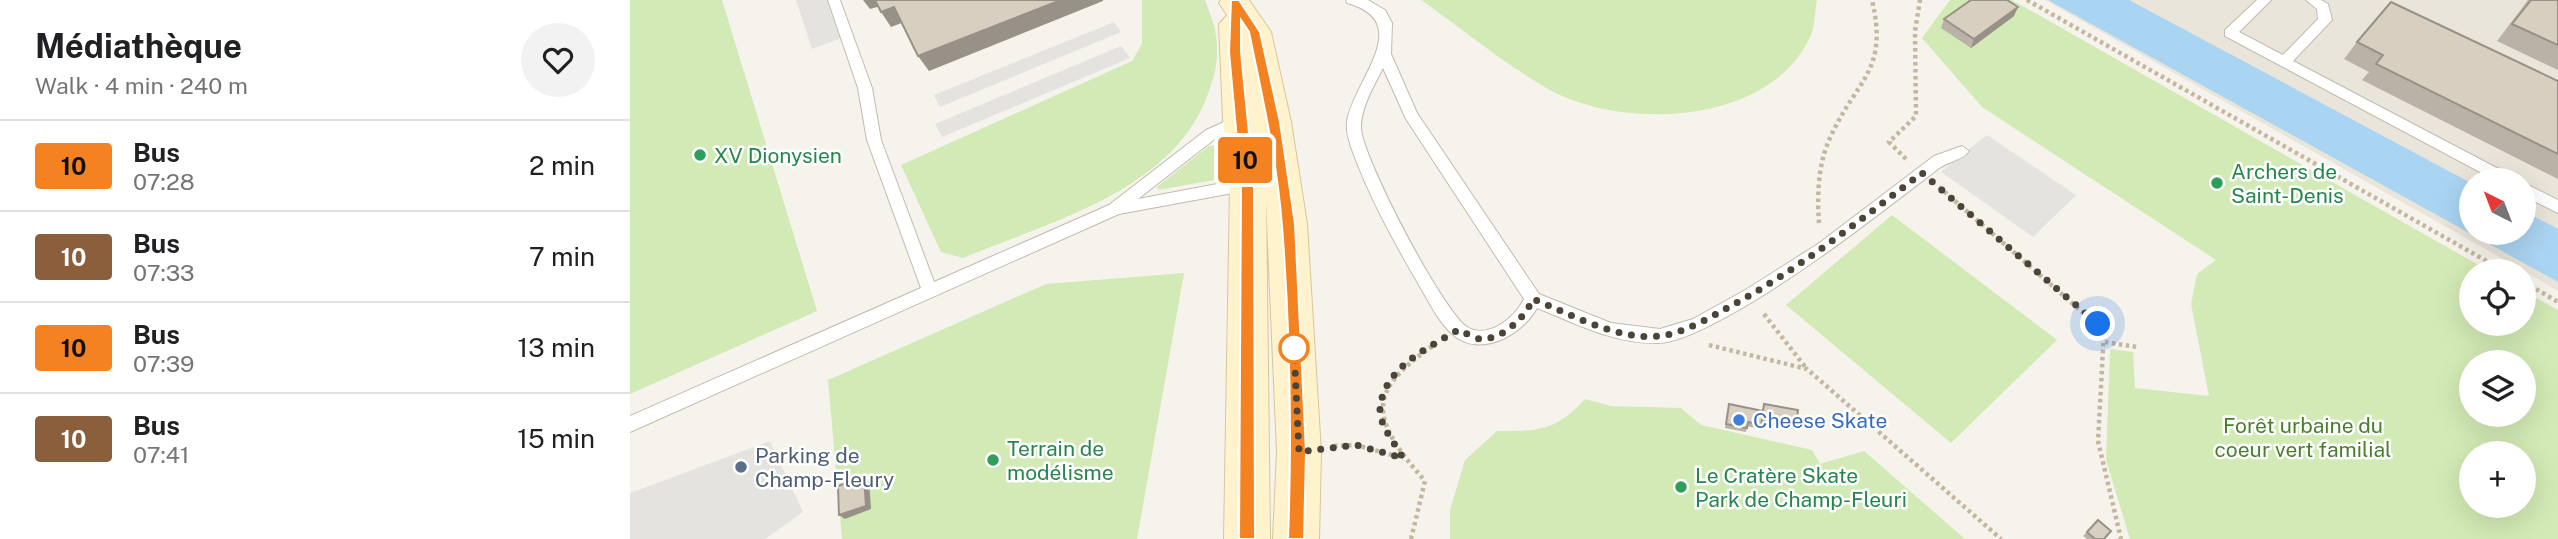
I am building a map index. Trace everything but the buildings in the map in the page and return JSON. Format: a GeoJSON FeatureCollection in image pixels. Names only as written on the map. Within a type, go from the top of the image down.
{"type":"FeatureCollection","features":[{"type":"Feature","properties":{"kind":"main road"},"geometry":{"type":"LineString","coordinates":[[1235,1],[1264,175],[1247,539]]}},
{"type":"Feature","properties":{"kind":"main road"},"geometry":{"type":"LineString","coordinates":[[1264,175],[1288,224],[1299,452],[1296,539]]}},
{"type":"Feature","properties":{"kind":"lane"},"geometry":{"type":"LineString","coordinates":[[834,0],[864,88],[874,140],[929,289]]}},
{"type":"Feature","properties":{"kind":"lane"},"geometry":{"type":"LineString","coordinates":[[1352,0],[1370,5],[1380,13],[1385,23],[1384,54],[1359,106],[1354,132],[1392,220],[1441,309],[1458,330],[1480,339],[1501,332],[1527,313],[1533,299]]}},
{"type":"Feature","properties":{"kind":"lane"},"geometry":{"type":"LineString","coordinates":[[2265,0],[2230,33],[2484,168]]}},
{"type":"Feature","properties":{"kind":"lane"},"geometry":{"type":"LineString","coordinates":[[2283,63],[2325,20],[2323,7],[2312,0]]}},
{"type":"Feature","properties":{"kind":"lane"},"geometry":{"type":"LineString","coordinates":[[1384,54],[1411,115],[1533,299],[1609,330],[1660,336],[1698,324],[1753,294],[1823,248],[1939,160],[1962,151]]}},
{"type":"Feature","properties":{"kind":"lane"},"geometry":{"type":"LineString","coordinates":[[1114,209],[1211,134],[1257,121]]}},
{"type":"Feature","properties":{"kind":"lane"},"geometry":{"type":"LineString","coordinates":[[630,424],[1114,209],[1264,175]]}},
{"type":"Feature","properties":{"kind":"lane"},"geometry":{"type":"LineString","coordinates":[[2536,195],[2558,207]]}},
{"type":"Feature","properties":{"kind":"path"},"geometry":{"type":"LineString","coordinates":[[1823,248],[1817,207],[1828,141],[1838,120],[1867,82],[1878,49],[1877,13],[1872,0]]}},
{"type":"Feature","properties":{"kind":"path"},"geometry":{"type":"LineString","coordinates":[[1920,0],[1915,31],[1916,116],[1889,142],[1892,148],[2104,331],[2098,441],[2105,481],[2121,539]]}},
{"type":"Feature","properties":{"kind":"path"},"geometry":{"type":"LineString","coordinates":[[2027,0],[2483,259]]}},
{"type":"Feature","properties":{"kind":"path"},"geometry":{"type":"LineString","coordinates":[[2536,289],[2558,302]]}},
{"type":"Feature","properties":{"kind":"path"},"geometry":{"type":"LineString","coordinates":[[1753,294],[1765,316],[1807,369],[2001,539]]}},
{"type":"Feature","properties":{"kind":"path"},"geometry":{"type":"LineString","coordinates":[[1411,539],[1425,481],[1403,458],[1385,426],[1380,410],[1388,385],[1405,362],[1458,330]]}},
{"type":"Feature","properties":{"kind":"path"},"geometry":{"type":"LineString","coordinates":[[1660,336],[1807,369]]}},
{"type":"Feature","properties":{"kind":"path"},"geometry":{"type":"LineString","coordinates":[[2105,342],[2137,347]]}},
{"type":"Feature","properties":{"kind":"path"},"geometry":{"type":"LineString","coordinates":[[1299,452],[1356,445],[1403,458]]}},
{"type":"Feature","properties":{"kind":"shaded area"},"geometry":{"type":"Polygon","coordinates":[[[796,0],[834,0],[847,36],[812,49],[796,0]]]}},
{"type":"Feature","properties":{"kind":"shaded area"},"geometry":{"type":"Polygon","coordinates":[[[2045,0],[2558,0],[2558,291],[2536,278],[2536,259],[2503,259],[2478,245],[2536,245],[2536,168],[2459,168],[2459,234],[2045,0]]]}},
{"type":"Feature","properties":{"kind":"shaded area"},"geometry":{"type":"Polygon","coordinates":[[[1114,22],[1121,32],[940,107],[934,95],[1114,22]]]}},
{"type":"Feature","properties":{"kind":"shaded area"},"geometry":{"type":"Polygon","coordinates":[[[1121,46],[1130,58],[942,137],[935,124],[1121,46]]]}},
{"type":"Feature","properties":{"kind":"shaded area"},"geometry":{"type":"Polygon","coordinates":[[[1987,135],[2076,195],[2033,237],[1941,172],[1987,135]]]}},
{"type":"Feature","properties":{"kind":"shaded area","name":"Parking de Champ-Fleury"},"geometry":{"type":"Polygon","coordinates":[[[770,441],[803,512],[765,539],[630,539],[630,493],[770,441]]]}},
{"type":"Feature","properties":{"kind":"green space","name":"XV Dionysien"},"geometry":{"type":"Polygon","coordinates":[[[630,0],[722,0],[817,311],[630,394],[630,0]]]}},
{"type":"Feature","properties":{"kind":"green space"},"geometry":{"type":"Polygon","coordinates":[[[1142,0],[1205,0],[1213,22],[1217,56],[1210,88],[1194,123],[1170,152],[1141,177],[1108,197],[1071,215],[963,258],[941,252],[901,165],[1132,61],[1142,44],[1142,0]]]}},
{"type":"Feature","properties":{"kind":"green space"},"geometry":{"type":"Polygon","coordinates":[[[1421,0],[1817,0],[1810,37],[1790,66],[1763,88],[1729,103],[1692,112],[1653,114],[1615,111],[1579,102],[1548,89],[1421,0]]]}},
{"type":"Feature","properties":{"kind":"green space","name":"Forêt urbaine du coeur vert familial"},"geometry":{"type":"Polygon","coordinates":[[[1950,0],[2012,0],[2468,259],[2459,259],[2459,336],[2536,336],[2536,298],[2558,310],[2558,539],[2130,539],[2106,460],[2110,349],[2133,352],[2135,388],[2209,396],[2191,304],[2197,274],[2216,260],[1982,107],[1922,38],[1950,0]]]}},
{"type":"Feature","properties":{"kind":"green space"},"geometry":{"type":"Polygon","coordinates":[[[1218,145],[1222,149],[1224,171],[1214,180],[1158,190],[1157,187],[1209,146],[1218,145]]]}},
{"type":"Feature","properties":{"kind":"green space"},"geometry":{"type":"Polygon","coordinates":[[[1892,215],[2057,340],[1951,443],[1786,305],[1892,215]]]}},
{"type":"Feature","properties":{"kind":"green space","name":"Terrain de modélisme"},"geometry":{"type":"Polygon","coordinates":[[[1184,273],[1137,539],[842,539],[828,380],[1046,284],[1184,273]]]}},
{"type":"Feature","properties":{"kind":"green space","name":"Le Cratère Skate Park de Champ-Fleuri"},"geometry":{"type":"Polygon","coordinates":[[[1585,399],[1611,406],[1681,408],[1701,425],[1812,450],[1820,464],[1864,451],[1965,539],[1450,539],[1450,510],[1465,460],[1497,431],[1546,427],[1565,418],[1585,399]]]}},
{"type":"Feature","properties":{"kind":"water"},"geometry":{"type":"Polygon","coordinates":[[[2048,0],[2129,0],[2459,177],[2459,227],[2048,0]]]}},
{"type":"Feature","properties":{"kind":"water"},"geometry":{"type":"Polygon","coordinates":[[[2536,217],[2558,229],[2558,282],[2536,270],[2536,259],[2516,259],[2491,245],[2536,245],[2536,217]]]}},
{"type":"Feature","properties":{"kind":"bus line","name":"10"},"geometry":{"type":"LineString","coordinates":[[1247,539],[1248,184],[1235,52],[1235,3],[1255,32],[1274,122],[1288,224],[1299,452],[1296,539]]}},
{"type":"Feature","properties":{"kind":"place","name":"XV Dionysien"},"geometry":{"type":"Point","coordinates":[700,155]}},
{"type":"Feature","properties":{"kind":"place","name":"Archers de Saint-Denis"},"geometry":{"type":"Point","coordinates":[2217,183]}},
{"type":"Feature","properties":{"kind":"place","name":"Cheese Skate"},"geometry":{"type":"Point","coordinates":[1739,420]}},
{"type":"Feature","properties":{"kind":"place","name":"Terrain de modélisme"},"geometry":{"type":"Point","coordinates":[993,460]}},
{"type":"Feature","properties":{"kind":"place","name":"Parking de Champ-Fleury"},"geometry":{"type":"Point","coordinates":[741,467]}},
{"type":"Feature","properties":{"kind":"place","name":"Le Cratère Skate Park de Champ-Fleuri"},"geometry":{"type":"Point","coordinates":[1681,487]}},
{"type":"Feature","properties":{"kind":"route"},"geometry":{"type":"LineString","coordinates":[[1294,348],[1299,452],[1356,445],[1403,458],[1385,426],[1380,410],[1388,385],[1405,362],[1458,330],[1480,339],[1501,332],[1527,313],[1533,299],[1609,330],[1660,336],[1698,324],[1753,294],[1823,248],[1922,173],[2098,324]]}}]}
